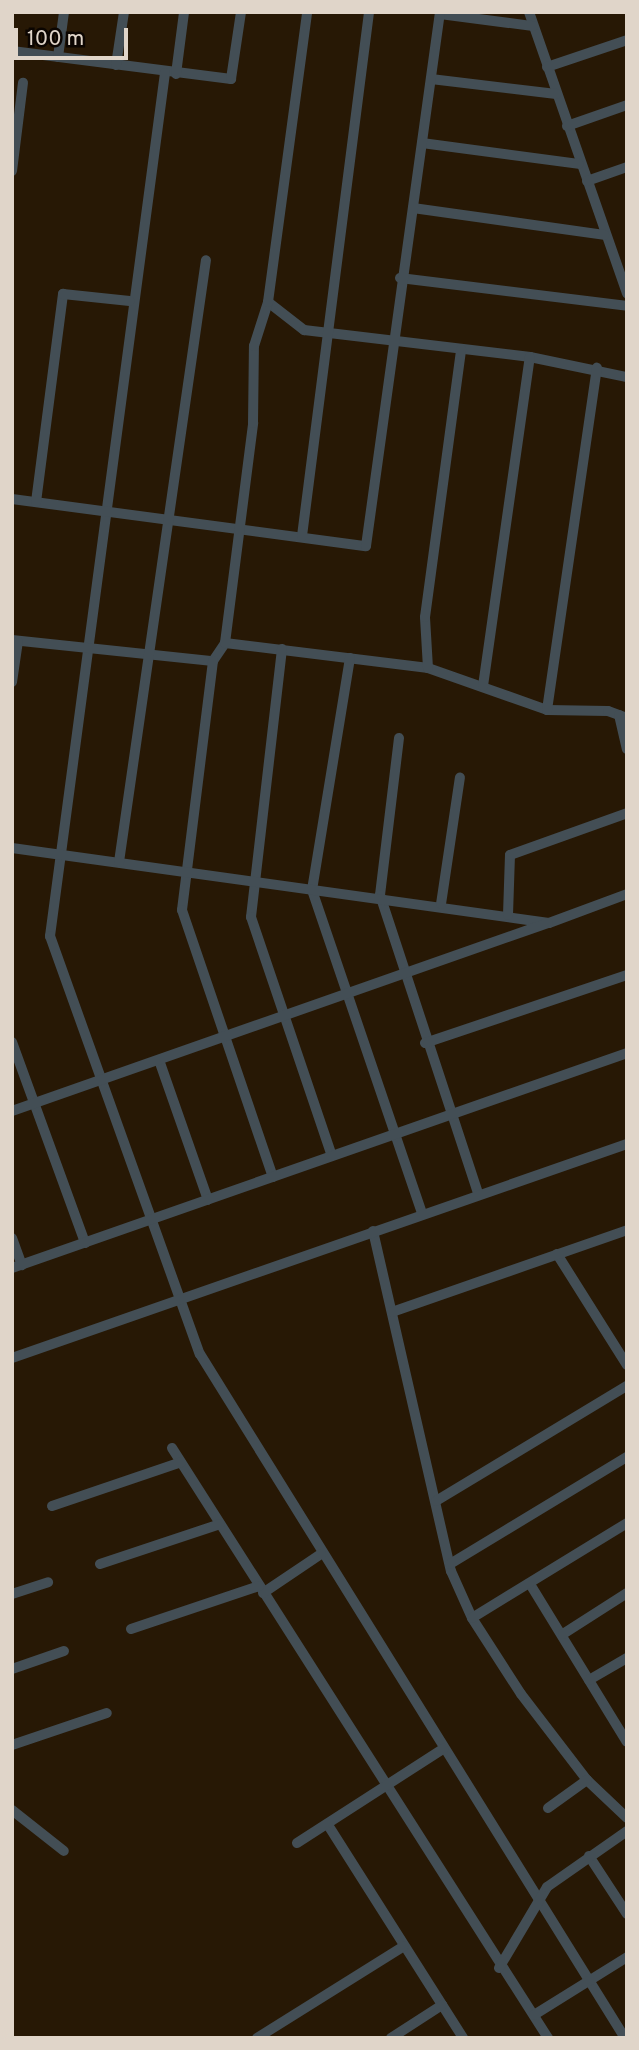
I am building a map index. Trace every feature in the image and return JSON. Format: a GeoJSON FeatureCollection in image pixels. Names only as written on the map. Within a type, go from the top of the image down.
{"type":"FeatureCollection","features":[{"type":"Feature","properties":{"kind":"street"},"geometry":{"type":"LineString","coordinates":[[58,57],[64,12]]}},
{"type":"Feature","properties":{"kind":"street"},"geometry":{"type":"LineString","coordinates":[[117,65],[124,12]]}},
{"type":"Feature","properties":{"kind":"street"},"geometry":{"type":"LineString","coordinates":[[184,12],[170,73],[130,301],[50,936],[176,1300],[228,1406],[625,2038]]}},
{"type":"Feature","properties":{"kind":"street"},"geometry":{"type":"LineString","coordinates":[[12,51],[231,79],[240,12]]}},
{"type":"Feature","properties":{"kind":"street"},"geometry":{"type":"LineString","coordinates":[[273,1177],[184,927],[186,871],[213,661],[225,643],[253,423],[254,346],[268,302],[307,12]]}},
{"type":"Feature","properties":{"kind":"street"},"geometry":{"type":"LineString","coordinates":[[302,536],[369,12]]}},
{"type":"Feature","properties":{"kind":"street"},"geometry":{"type":"LineString","coordinates":[[529,12],[579,164],[627,293]]}},
{"type":"Feature","properties":{"kind":"street"},"geometry":{"type":"LineString","coordinates":[[12,499],[367,544],[400,278],[413,208],[440,13],[533,26]]}},
{"type":"Feature","properties":{"kind":"street"},"geometry":{"type":"LineString","coordinates":[[547,67],[627,40]]}},
{"type":"Feature","properties":{"kind":"street"},"geometry":{"type":"LineString","coordinates":[[431,79],[556,94]]}},
{"type":"Feature","properties":{"kind":"street"},"geometry":{"type":"LineString","coordinates":[[12,171],[23,83]]}},
{"type":"Feature","properties":{"kind":"street"},"geometry":{"type":"LineString","coordinates":[[567,126],[627,105]]}},
{"type":"Feature","properties":{"kind":"street"},"geometry":{"type":"LineString","coordinates":[[422,143],[579,164]]}},
{"type":"Feature","properties":{"kind":"street"},"geometry":{"type":"LineString","coordinates":[[587,181],[627,167]]}},
{"type":"Feature","properties":{"kind":"street"},"geometry":{"type":"LineString","coordinates":[[413,208],[604,235]]}},
{"type":"Feature","properties":{"kind":"street"},"geometry":{"type":"LineString","coordinates":[[119,862],[152,654],[206,260]]}},
{"type":"Feature","properties":{"kind":"street"},"geometry":{"type":"LineString","coordinates":[[400,278],[627,306]]}},
{"type":"Feature","properties":{"kind":"street"},"geometry":{"type":"LineString","coordinates":[[36,502],[64,294],[130,301]]}},
{"type":"Feature","properties":{"kind":"street"},"geometry":{"type":"LineString","coordinates":[[268,302],[304,330],[530,357],[597,368],[627,377]]}},
{"type":"Feature","properties":{"kind":"street"},"geometry":{"type":"LineString","coordinates":[[428,668],[425,617],[461,349]]}},
{"type":"Feature","properties":{"kind":"street"},"geometry":{"type":"LineString","coordinates":[[483,686],[530,357]]}},
{"type":"Feature","properties":{"kind":"street"},"geometry":{"type":"LineString","coordinates":[[547,710],[597,368]]}},
{"type":"Feature","properties":{"kind":"street"},"geometry":{"type":"LineString","coordinates":[[12,682],[15,640],[213,661]]}},
{"type":"Feature","properties":{"kind":"street"},"geometry":{"type":"LineString","coordinates":[[225,643],[428,668],[547,710],[623,717],[627,749]]}},
{"type":"Feature","properties":{"kind":"street"},"geometry":{"type":"LineString","coordinates":[[282,649],[253,881],[254,934],[332,1156]]}},
{"type":"Feature","properties":{"kind":"street"},"geometry":{"type":"LineString","coordinates":[[350,658],[312,890],[343,992],[422,1214]]}},
{"type":"Feature","properties":{"kind":"street"},"geometry":{"type":"LineString","coordinates":[[399,738],[380,895],[425,1043],[478,1193]]}},
{"type":"Feature","properties":{"kind":"street"},"geometry":{"type":"LineString","coordinates":[[441,904],[460,777]]}},
{"type":"Feature","properties":{"kind":"street"},"geometry":{"type":"LineString","coordinates":[[509,915],[510,855],[627,813]]}},
{"type":"Feature","properties":{"kind":"street"},"geometry":{"type":"LineString","coordinates":[[12,848],[312,890],[380,895],[549,922]]}},
{"type":"Feature","properties":{"kind":"street"},"geometry":{"type":"LineString","coordinates":[[12,1111],[285,1019],[343,992],[627,894]]}},
{"type":"Feature","properties":{"kind":"street"},"geometry":{"type":"LineString","coordinates":[[425,1043],[627,975]]}},
{"type":"Feature","properties":{"kind":"street"},"geometry":{"type":"LineString","coordinates":[[12,1042],[85,1243]]}},
{"type":"Feature","properties":{"kind":"street"},"geometry":{"type":"LineString","coordinates":[[12,1238],[17,1267],[627,1053]]}},
{"type":"Feature","properties":{"kind":"street"},"geometry":{"type":"LineString","coordinates":[[159,1060],[208,1200]]}},
{"type":"Feature","properties":{"kind":"street"},"geometry":{"type":"LineString","coordinates":[[12,1358],[478,1193],[627,1144]]}},
{"type":"Feature","properties":{"kind":"street"},"geometry":{"type":"LineString","coordinates":[[373,1231],[450,1564],[472,1618],[587,1780],[627,1818]]}},
{"type":"Feature","properties":{"kind":"street"},"geometry":{"type":"LineString","coordinates":[[392,1312],[557,1254],[626,1233]]}},
{"type":"Feature","properties":{"kind":"street"},"geometry":{"type":"LineString","coordinates":[[557,1254],[627,1365]]}},
{"type":"Feature","properties":{"kind":"street"},"geometry":{"type":"LineString","coordinates":[[436,1501],[627,1386]]}},
{"type":"Feature","properties":{"kind":"street"},"geometry":{"type":"LineString","coordinates":[[172,1448],[499,1968],[548,2038]]}},
{"type":"Feature","properties":{"kind":"street"},"geometry":{"type":"LineString","coordinates":[[450,1564],[627,1457]]}},
{"type":"Feature","properties":{"kind":"street"},"geometry":{"type":"LineString","coordinates":[[52,1506],[181,1462]]}},
{"type":"Feature","properties":{"kind":"street"},"geometry":{"type":"LineString","coordinates":[[472,1618],[627,1523]]}},
{"type":"Feature","properties":{"kind":"street"},"geometry":{"type":"LineString","coordinates":[[100,1564],[220,1524]]}},
{"type":"Feature","properties":{"kind":"street"},"geometry":{"type":"LineString","coordinates":[[131,1629],[261,1589],[321,1554]]}},
{"type":"Feature","properties":{"kind":"street"},"geometry":{"type":"LineString","coordinates":[[12,1594],[48,1582]]}},
{"type":"Feature","properties":{"kind":"street"},"geometry":{"type":"LineString","coordinates":[[530,1584],[589,1680],[622,1727],[627,1742]]}},
{"type":"Feature","properties":{"kind":"street"},"geometry":{"type":"LineString","coordinates":[[563,1634],[627,1593]]}},
{"type":"Feature","properties":{"kind":"street"},"geometry":{"type":"LineString","coordinates":[[12,1669],[64,1651]]}},
{"type":"Feature","properties":{"kind":"street"},"geometry":{"type":"LineString","coordinates":[[589,1680],[627,1658]]}},
{"type":"Feature","properties":{"kind":"street"},"geometry":{"type":"LineString","coordinates":[[12,1745],[107,1713]]}},
{"type":"Feature","properties":{"kind":"street"},"geometry":{"type":"LineString","coordinates":[[297,1843],[443,1749]]}},
{"type":"Feature","properties":{"kind":"street"},"geometry":{"type":"LineString","coordinates":[[548,1808],[587,1780]]}},
{"type":"Feature","properties":{"kind":"street"},"geometry":{"type":"LineString","coordinates":[[12,1810],[64,1851]]}},
{"type":"Feature","properties":{"kind":"street"},"geometry":{"type":"LineString","coordinates":[[328,1825],[463,2038]]}},
{"type":"Feature","properties":{"kind":"street"},"geometry":{"type":"LineString","coordinates":[[499,1968],[541,1906],[547,1887],[627,1831]]}},
{"type":"Feature","properties":{"kind":"street"},"geometry":{"type":"LineString","coordinates":[[589,1856],[627,1914]]}},
{"type":"Feature","properties":{"kind":"street"},"geometry":{"type":"LineString","coordinates":[[257,2038],[404,1946]]}},
{"type":"Feature","properties":{"kind":"street"},"geometry":{"type":"LineString","coordinates":[[534,2015],[627,1957]]}},
{"type":"Feature","properties":{"kind":"street"},"geometry":{"type":"LineString","coordinates":[[391,2038],[442,2005]]}}]}
